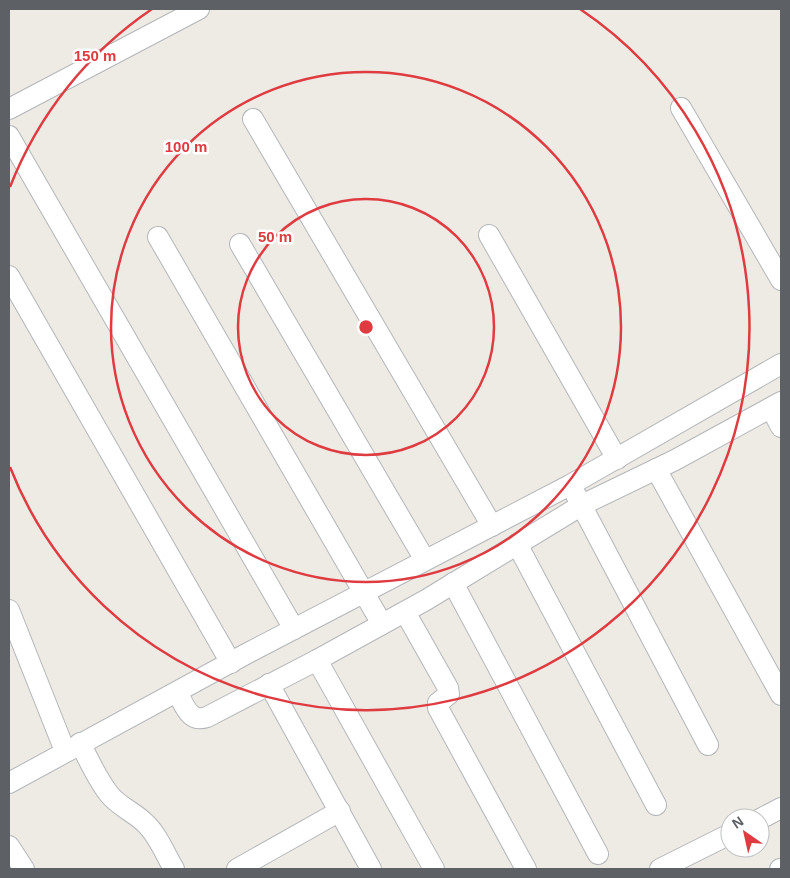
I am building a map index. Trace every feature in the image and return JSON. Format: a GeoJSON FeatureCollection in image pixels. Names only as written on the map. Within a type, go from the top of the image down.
{"type":"FeatureCollection","features":[{"type":"Feature","properties":{"kind":"street"},"geometry":{"type":"LineString","coordinates":[[9,109],[199,9]]}},
{"type":"Feature","properties":{"kind":"street"},"geometry":{"type":"LineString","coordinates":[[682,108],[781,280]]}},
{"type":"Feature","properties":{"kind":"street"},"geometry":{"type":"LineString","coordinates":[[253,119],[492,526]]}},
{"type":"Feature","properties":{"kind":"street"},"geometry":{"type":"LineString","coordinates":[[9,136],[294,629]]}},
{"type":"Feature","properties":{"kind":"street"},"geometry":{"type":"LineString","coordinates":[[489,235],[617,459]]}},
{"type":"Feature","properties":{"kind":"street"},"geometry":{"type":"LineString","coordinates":[[158,237],[382,624]]}},
{"type":"Feature","properties":{"kind":"street"},"geometry":{"type":"LineString","coordinates":[[240,244],[425,560]]}},
{"type":"Feature","properties":{"kind":"street"},"geometry":{"type":"LineString","coordinates":[[9,276],[231,663]]}},
{"type":"Feature","properties":{"kind":"street"},"geometry":{"type":"LineString","coordinates":[[9,783],[294,629],[570,485],[781,364]]}},
{"type":"Feature","properties":{"kind":"street"},"geometry":{"type":"LineString","coordinates":[[176,692],[190,714],[195,718],[201,719],[317,660],[404,612],[582,505],[656,469],[776,405],[781,427]]}},
{"type":"Feature","properties":{"kind":"street"},"geometry":{"type":"LineString","coordinates":[[656,469],[781,695]]}},
{"type":"Feature","properties":{"kind":"street"},"geometry":{"type":"LineString","coordinates":[[570,485],[708,745]]}},
{"type":"Feature","properties":{"kind":"street"},"geometry":{"type":"LineString","coordinates":[[517,544],[656,805]]}},
{"type":"Feature","properties":{"kind":"street"},"geometry":{"type":"LineString","coordinates":[[454,583],[598,854]]}},
{"type":"Feature","properties":{"kind":"street"},"geometry":{"type":"LineString","coordinates":[[9,610],[73,747],[117,803],[138,816],[147,825],[174,869]]}},
{"type":"Feature","properties":{"kind":"street"},"geometry":{"type":"LineString","coordinates":[[404,612],[448,688],[449,694],[438,703],[438,708],[526,869]]}},
{"type":"Feature","properties":{"kind":"street"},"geometry":{"type":"LineString","coordinates":[[317,660],[434,869]]}},
{"type":"Feature","properties":{"kind":"street"},"geometry":{"type":"LineString","coordinates":[[270,684],[371,869]]}},
{"type":"Feature","properties":{"kind":"street"},"geometry":{"type":"LineString","coordinates":[[237,869],[340,811]]}},
{"type":"Feature","properties":{"kind":"street"},"geometry":{"type":"LineString","coordinates":[[660,869],[720,839]]}},
{"type":"Feature","properties":{"kind":"street"},"geometry":{"type":"LineString","coordinates":[[9,846],[24,869]]}}]}
